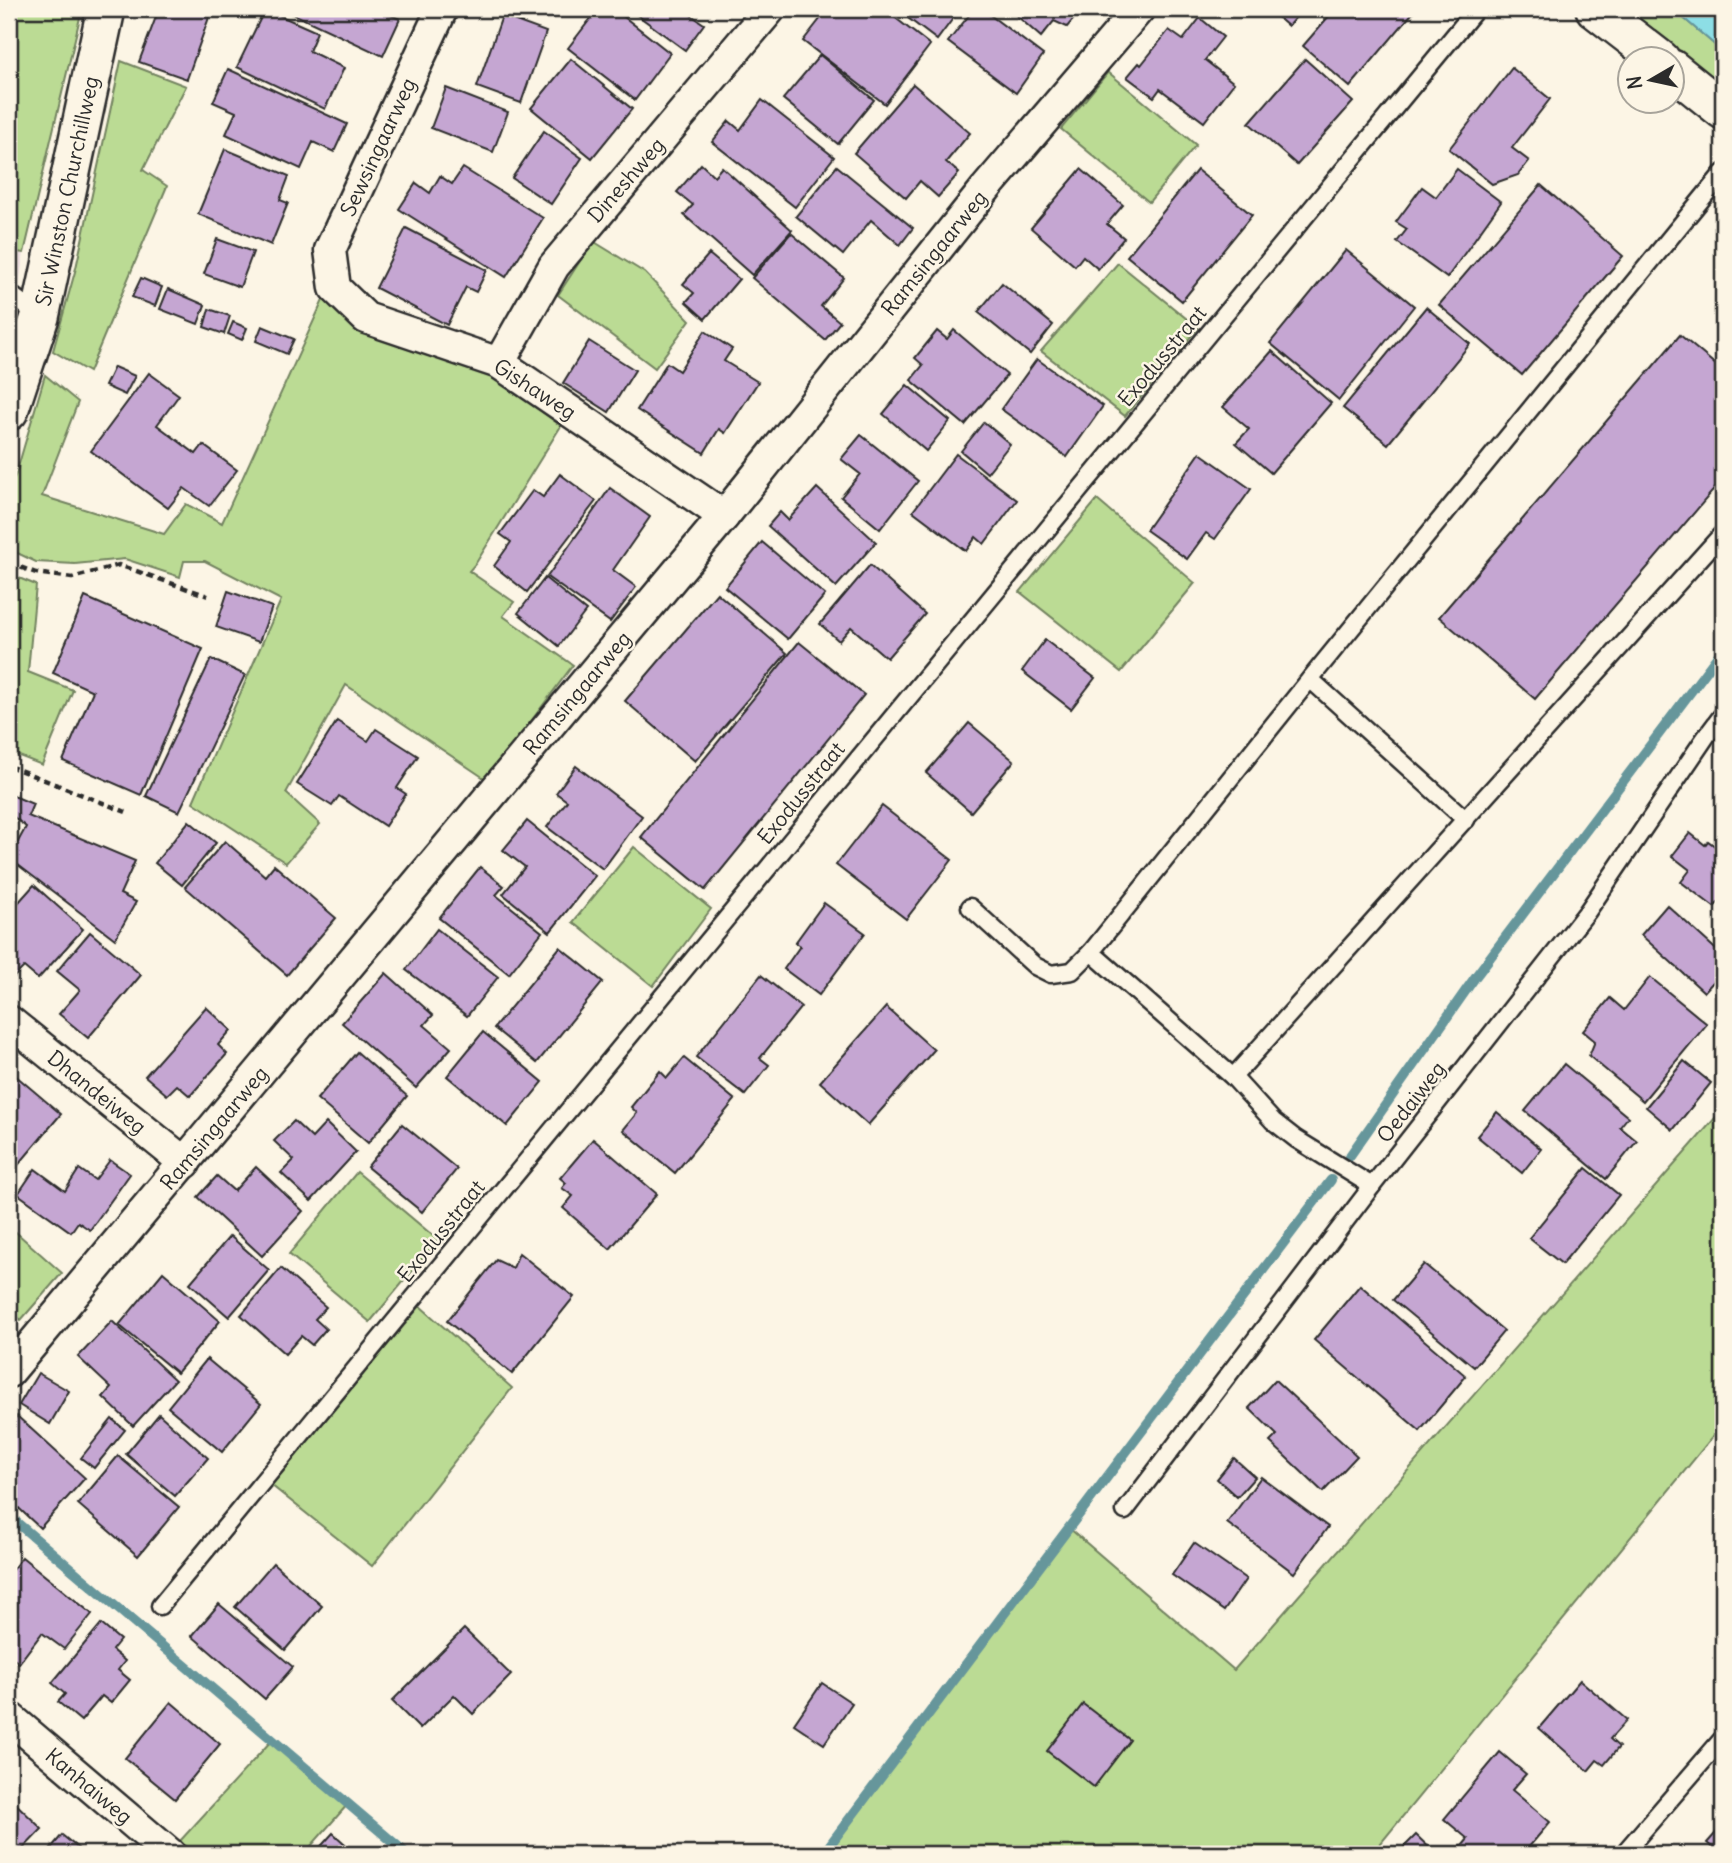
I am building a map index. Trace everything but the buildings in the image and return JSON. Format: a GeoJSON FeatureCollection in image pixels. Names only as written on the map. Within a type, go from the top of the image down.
{"type":"FeatureCollection","features":[{"type":"Feature","properties":{"kind":"street","name":"Sir Winston Churchillweg"},"geometry":{"type":"LineString","coordinates":[[9,411],[40,317],[106,9]]}},
{"type":"Feature","properties":{"kind":"street","name":"Sewsingaarweg"},"geometry":{"type":"LineString","coordinates":[[335,288],[330,250],[442,9]]}},
{"type":"Feature","properties":{"kind":"street","name":"Dineshweg"},"geometry":{"type":"LineString","coordinates":[[499,363],[554,266],[770,9]]}},
{"type":"Feature","properties":{"kind":"street","name":"Ramsingaarweg"},"geometry":{"type":"LineString","coordinates":[[9,1372],[723,516],[986,188],[1139,9]]}},
{"type":"Feature","properties":{"kind":"street"},"geometry":{"type":"LineString","coordinates":[[1595,9],[1643,46]]}},
{"type":"Feature","properties":{"kind":"street"},"geometry":{"type":"LineString","coordinates":[[1686,80],[1723,110]]}},
{"type":"Feature","properties":{"kind":"street","name":"Gishaweg"},"geometry":{"type":"LineString","coordinates":[[335,288],[366,318],[499,363],[723,516]]}},
{"type":"Feature","properties":{"kind":"street","name":"Dhandeiweg"},"geometry":{"type":"LineString","coordinates":[[9,1021],[185,1163]]}},
{"type":"Feature","properties":{"kind":"street","name":"Kanhaiweg"},"geometry":{"type":"LineString","coordinates":[[9,1717],[170,1854]]}},
{"type":"Feature","properties":{"kind":"lane","name":"Exodusstraat"},"geometry":{"type":"LineString","coordinates":[[160,1606],[1476,9]]}},
{"type":"Feature","properties":{"kind":"lane"},"geometry":{"type":"LineString","coordinates":[[970,907],[1035,966],[1051,974],[1072,971],[1091,952],[1723,173]]}},
{"type":"Feature","properties":{"kind":"lane"},"geometry":{"type":"LineString","coordinates":[[9,293],[40,317]]}},
{"type":"Feature","properties":{"kind":"lane"},"geometry":{"type":"LineString","coordinates":[[1233,1077],[1723,533]]}},
{"type":"Feature","properties":{"kind":"lane"},"geometry":{"type":"LineString","coordinates":[[1310,679],[1466,820]]}},
{"type":"Feature","properties":{"kind":"lane","name":"Oedaiweg"},"geometry":{"type":"LineString","coordinates":[[1125,1511],[1373,1186],[1587,912],[1723,715]]}},
{"type":"Feature","properties":{"kind":"lane"},"geometry":{"type":"LineString","coordinates":[[1091,952],[1233,1077],[1273,1121],[1373,1186]]}},
{"type":"Feature","properties":{"kind":"lane"},"geometry":{"type":"LineString","coordinates":[[1623,1854],[1723,1738]]}},
{"type":"Feature","properties":{"kind":"path"},"geometry":{"type":"LineString","coordinates":[[9,563],[36,573],[72,578],[118,565],[208,596]]}},
{"type":"Feature","properties":{"kind":"path"},"geometry":{"type":"LineString","coordinates":[[9,766],[126,812]]}},
{"type":"Feature","properties":{"kind":"shaded area"},"geometry":{"type":"Polygon","coordinates":[[[9,251],[24,253],[9,345],[9,251]]]}},
{"type":"Feature","properties":{"kind":"green space"},"geometry":{"type":"Polygon","coordinates":[[[9,9],[82,9],[24,253],[9,251],[9,9]]]}},
{"type":"Feature","properties":{"kind":"green space"},"geometry":{"type":"Polygon","coordinates":[[[1621,9],[1673,9],[1723,52],[1723,89],[1686,60],[1686,46],[1668,46],[1621,9]]]}},
{"type":"Feature","properties":{"kind":"green space"},"geometry":{"type":"Polygon","coordinates":[[[121,61],[186,86],[143,170],[167,186],[89,372],[53,351],[76,268],[121,61]]]}},
{"type":"Feature","properties":{"kind":"green space"},"geometry":{"type":"Polygon","coordinates":[[[1108,72],[1196,145],[1149,202],[1061,129],[1108,72]]]}},
{"type":"Feature","properties":{"kind":"green space"},"geometry":{"type":"Polygon","coordinates":[[[593,241],[645,273],[690,320],[655,368],[558,295],[593,241]]]}},
{"type":"Feature","properties":{"kind":"green space"},"geometry":{"type":"Polygon","coordinates":[[[1118,263],[1198,328],[1125,416],[1041,351],[1118,263]]]}},
{"type":"Feature","properties":{"kind":"green space"},"geometry":{"type":"Polygon","coordinates":[[[324,298],[493,375],[561,426],[469,571],[514,602],[503,616],[573,665],[487,780],[346,685],[286,793],[320,824],[286,863],[193,802],[281,600],[205,561],[184,561],[180,577],[125,559],[75,564],[36,562],[9,549],[9,489],[16,474],[45,375],[78,402],[42,496],[164,534],[186,504],[222,523],[324,298]]]}},
{"type":"Feature","properties":{"kind":"green space"},"geometry":{"type":"Polygon","coordinates":[[[1097,500],[1195,583],[1121,672],[1020,592],[1097,500]]]}},
{"type":"Feature","properties":{"kind":"green space"},"geometry":{"type":"Polygon","coordinates":[[[9,574],[36,585],[28,672],[73,690],[42,765],[9,752],[9,574]]]}},
{"type":"Feature","properties":{"kind":"green space"},"geometry":{"type":"Polygon","coordinates":[[[634,847],[711,909],[653,986],[573,922],[634,847]]]}},
{"type":"Feature","properties":{"kind":"green space"},"geometry":{"type":"Polygon","coordinates":[[[1723,1109],[1723,1424],[1372,1854],[823,1854],[1069,1528],[1234,1670],[1723,1109]]]}},
{"type":"Feature","properties":{"kind":"green space"},"geometry":{"type":"Polygon","coordinates":[[[357,1172],[438,1240],[370,1322],[289,1254],[357,1172]]]}},
{"type":"Feature","properties":{"kind":"green space"},"geometry":{"type":"Polygon","coordinates":[[[9,1226],[62,1273],[21,1320],[9,1309],[9,1226]]]}},
{"type":"Feature","properties":{"kind":"green space"},"geometry":{"type":"Polygon","coordinates":[[[420,1306],[512,1388],[372,1566],[271,1485],[420,1306]]]}},
{"type":"Feature","properties":{"kind":"green space"},"geometry":{"type":"Polygon","coordinates":[[[272,1740],[348,1804],[304,1854],[195,1854],[180,1841],[272,1740]]]}},
{"type":"Feature","properties":{"kind":"water"},"geometry":{"type":"Polygon","coordinates":[[[1673,9],[1723,9],[1723,52],[1673,9]]]}},
{"type":"Feature","properties":{"kind":"waterway"},"geometry":{"type":"LineString","coordinates":[[1349,1157],[1476,976],[1723,649]]}},
{"type":"Feature","properties":{"kind":"waterway"},"geometry":{"type":"LineString","coordinates":[[823,1854],[1331,1180]]}},
{"type":"Feature","properties":{"kind":"waterway"},"geometry":{"type":"LineString","coordinates":[[9,1516],[407,1854]]}}]}
